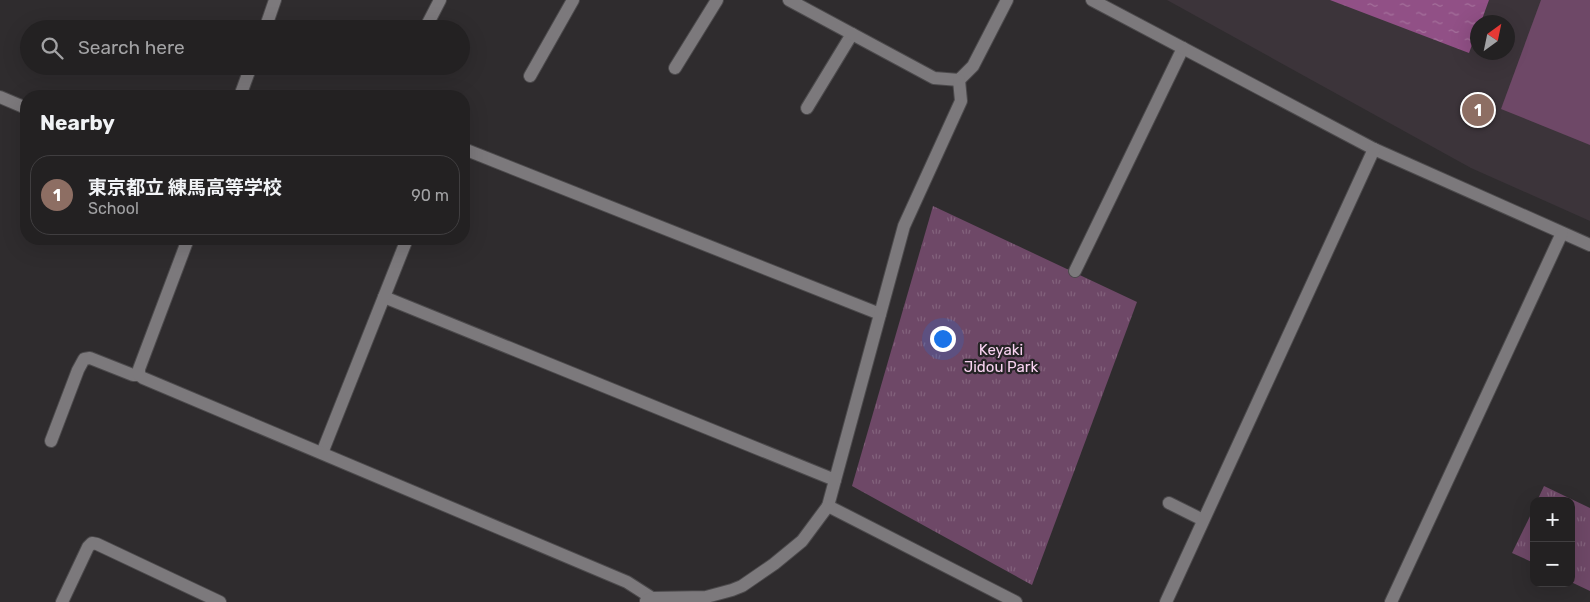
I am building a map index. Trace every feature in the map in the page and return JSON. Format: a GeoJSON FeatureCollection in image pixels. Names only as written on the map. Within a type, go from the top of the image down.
{"type":"FeatureCollection","features":[{"type":"Feature","properties":{"kind":"street"},"geometry":{"type":"LineString","coordinates":[[267,20],[275,0]]}},
{"type":"Feature","properties":{"kind":"street"},"geometry":{"type":"LineString","coordinates":[[430,20],[440,0]]}},
{"type":"Feature","properties":{"kind":"street"},"geometry":{"type":"LineString","coordinates":[[530,76],[573,0]]}},
{"type":"Feature","properties":{"kind":"street"},"geometry":{"type":"LineString","coordinates":[[675,68],[717,0]]}},
{"type":"Feature","properties":{"kind":"street"},"geometry":{"type":"LineString","coordinates":[[789,0],[934,78],[959,80],[973,66],[1007,0]]}},
{"type":"Feature","properties":{"kind":"street"},"geometry":{"type":"LineString","coordinates":[[1092,0],[1374,149],[1590,245]]}},
{"type":"Feature","properties":{"kind":"street"},"geometry":{"type":"LineString","coordinates":[[807,108],[852,34]]}},
{"type":"Feature","properties":{"kind":"street"},"geometry":{"type":"LineString","coordinates":[[1075,270],[1183,48]]}},
{"type":"Feature","properties":{"kind":"street"},"geometry":{"type":"LineString","coordinates":[[242,90],[248,75]]}},
{"type":"Feature","properties":{"kind":"street"},"geometry":{"type":"LineString","coordinates":[[186,245],[139,369],[139,374],[143,378],[627,582],[648,600],[706,597],[742,586],[774,564],[802,541],[828,506],[904,226],[961,101],[959,80]]}},
{"type":"Feature","properties":{"kind":"street"},"geometry":{"type":"LineString","coordinates":[[0,97],[20,105]]}},
{"type":"Feature","properties":{"kind":"street"},"geometry":{"type":"LineString","coordinates":[[1166,602],[1374,149]]}},
{"type":"Feature","properties":{"kind":"street"},"geometry":{"type":"LineString","coordinates":[[470,151],[880,314]]}},
{"type":"Feature","properties":{"kind":"street"},"geometry":{"type":"LineString","coordinates":[[1391,602],[1562,232]]}},
{"type":"Feature","properties":{"kind":"street"},"geometry":{"type":"LineString","coordinates":[[322,453],[405,245]]}},
{"type":"Feature","properties":{"kind":"street"},"geometry":{"type":"LineString","coordinates":[[384,297],[835,480]]}},
{"type":"Feature","properties":{"kind":"street"},"geometry":{"type":"LineString","coordinates":[[51,441],[84,359],[90,358],[133,375],[139,374]]}},
{"type":"Feature","properties":{"kind":"street"},"geometry":{"type":"LineString","coordinates":[[1169,503],[1204,520]]}},
{"type":"Feature","properties":{"kind":"street"},"geometry":{"type":"LineString","coordinates":[[828,506],[1016,602]]}},
{"type":"Feature","properties":{"kind":"street"},"geometry":{"type":"LineString","coordinates":[[62,602],[88,547],[92,543],[220,602]]}},
{"type":"Feature","properties":{"kind":"shaded area"},"geometry":{"type":"Polygon","coordinates":[[[1167,0],[1590,0],[1590,221],[1471,168],[1167,0]]]}},
{"type":"Feature","properties":{"kind":"green space"},"geometry":{"type":"Polygon","coordinates":[[[1541,0],[1590,0],[1590,145],[1501,109],[1541,0]]]}},
{"type":"Feature","properties":{"kind":"green space","name":"Keyaki Jidou Park"},"geometry":{"type":"Polygon","coordinates":[[[933,206],[1137,302],[1032,585],[852,486],[933,206]]]}},
{"type":"Feature","properties":{"kind":"green space"},"geometry":{"type":"Polygon","coordinates":[[[1544,486],[1567,497],[1539,497],[1544,486]]]}},
{"type":"Feature","properties":{"kind":"green space"},"geometry":{"type":"Polygon","coordinates":[[[1575,501],[1590,508],[1590,591],[1575,584],[1575,501]]]}},
{"type":"Feature","properties":{"kind":"green space"},"geometry":{"type":"Polygon","coordinates":[[[1530,516],[1530,561],[1512,553],[1530,516]]]}},
{"type":"Feature","properties":{"kind":"water"},"geometry":{"type":"Polygon","coordinates":[[[1330,0],[1489,0],[1484,15],[1470,15],[1469,53],[1330,0]]]}},
{"type":"Feature","properties":{"kind":"place","name":"東京都立 練馬高等学校"},"geometry":{"type":"Point","coordinates":[1478,110]}}]}
